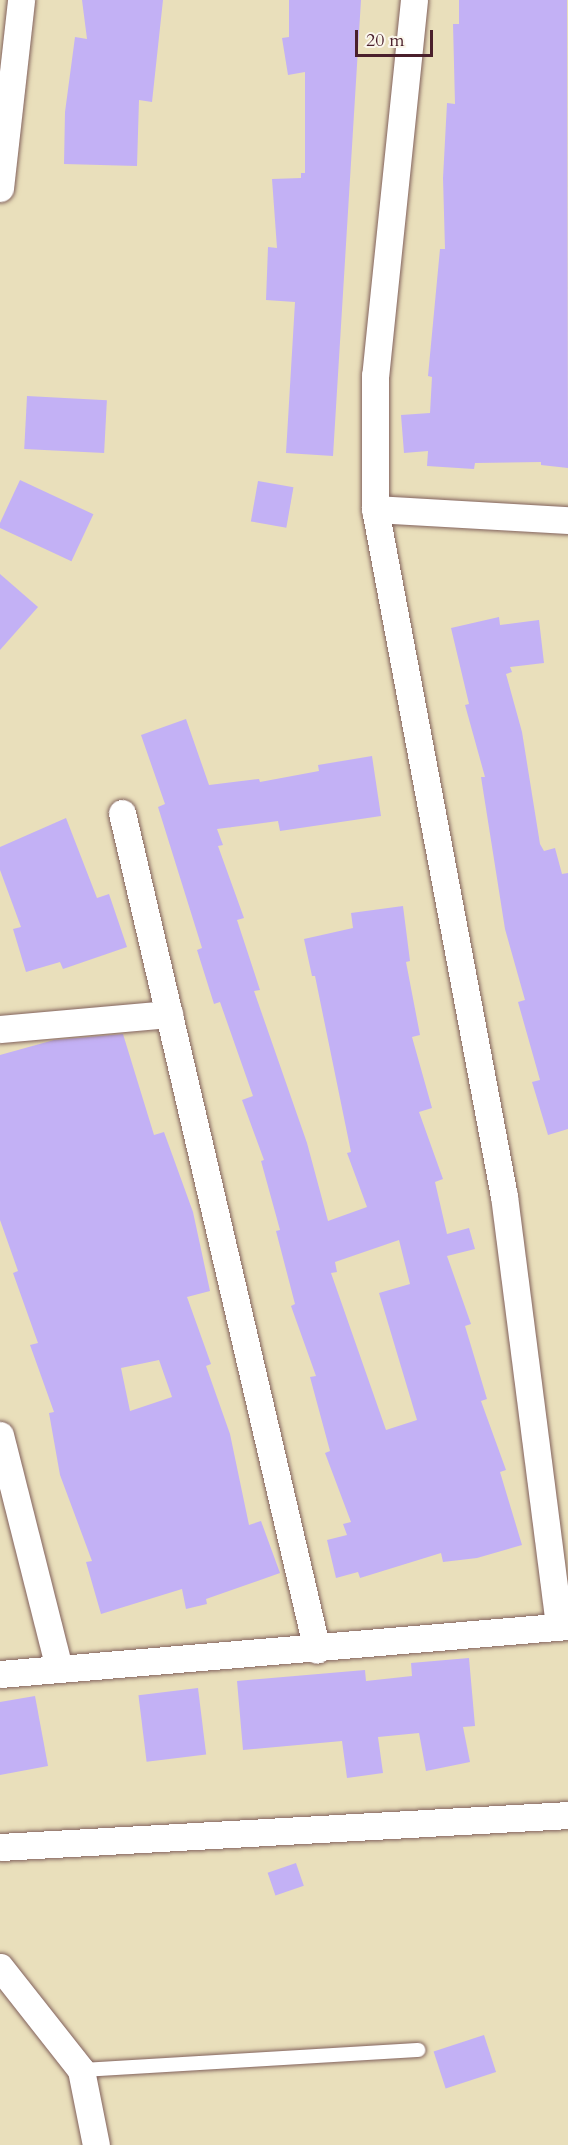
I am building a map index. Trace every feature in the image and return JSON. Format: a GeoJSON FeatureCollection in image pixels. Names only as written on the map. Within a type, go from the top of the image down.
{"type":"FeatureCollection","features":[{"type":"Feature","properties":{"kind":"street"},"geometry":{"type":"LineString","coordinates":[[0,188],[21,0]]}},
{"type":"Feature","properties":{"kind":"street"},"geometry":{"type":"LineString","coordinates":[[0,1674],[317,1650],[564,1626],[504,1196],[375,509],[375,375],[414,0]]}},
{"type":"Feature","properties":{"kind":"street"},"geometry":{"type":"LineString","coordinates":[[375,509],[568,520]]}},
{"type":"Feature","properties":{"kind":"street"},"geometry":{"type":"LineString","coordinates":[[122,813],[317,1650]]}},
{"type":"Feature","properties":{"kind":"street"},"geometry":{"type":"LineString","coordinates":[[0,1029],[169,1014]]}},
{"type":"Feature","properties":{"kind":"street"},"geometry":{"type":"LineString","coordinates":[[0,1435],[59,1668]]}},
{"type":"Feature","properties":{"kind":"street"},"geometry":{"type":"LineString","coordinates":[[0,1847],[568,1815]]}},
{"type":"Feature","properties":{"kind":"street"},"geometry":{"type":"LineString","coordinates":[[0,1967],[81,2070],[96,2145]]}},
{"type":"Feature","properties":{"kind":"lane"},"geometry":{"type":"LineString","coordinates":[[81,2070],[418,2050]]}},
{"type":"Feature","properties":{"kind":"building"},"geometry":{"type":"Polygon","coordinates":[[[82,0],[163,0],[152,102],[139,100],[137,166],[64,164],[65,112],[75,37],[87,39],[82,0]]]}},
{"type":"Feature","properties":{"kind":"building"},"geometry":{"type":"Polygon","coordinates":[[[289,0],[361,0],[333,456],[286,453],[295,302],[266,300],[268,247],[277,248],[272,179],[301,178],[301,173],[305,173],[305,72],[288,75],[282,38],[289,37],[289,0]]]}},
{"type":"Feature","properties":{"kind":"building"},"geometry":{"type":"Polygon","coordinates":[[[459,0],[567,0],[568,468],[541,465],[541,462],[475,463],[474,469],[427,466],[428,451],[404,453],[401,415],[430,413],[432,377],[428,376],[440,249],[445,249],[443,178],[447,103],[455,104],[453,24],[459,24],[459,0]]]}},
{"type":"Feature","properties":{"kind":"building"},"geometry":{"type":"Polygon","coordinates":[[[27,396],[107,400],[104,453],[24,449],[27,396]]]}},
{"type":"Feature","properties":{"kind":"building"},"geometry":{"type":"Polygon","coordinates":[[[20,480],[93,514],[71,561],[0,528],[0,523],[20,480]]]}},
{"type":"Feature","properties":{"kind":"building"},"geometry":{"type":"Polygon","coordinates":[[[258,481],[293,487],[286,528],[251,521],[258,481]]]}},
{"type":"Feature","properties":{"kind":"building"},"geometry":{"type":"Polygon","coordinates":[[[0,574],[38,607],[0,650],[0,574]]]}},
{"type":"Feature","properties":{"kind":"building"},"geometry":{"type":"Polygon","coordinates":[[[499,617],[500,625],[539,620],[544,663],[510,667],[512,672],[506,674],[522,732],[540,844],[544,851],[555,848],[562,874],[568,873],[568,1129],[548,1135],[532,1082],[540,1080],[518,1002],[525,1000],[505,929],[481,777],[485,777],[465,705],[469,704],[451,628],[499,617]]]}},
{"type":"Feature","properties":{"kind":"building"},"geometry":{"type":"Polygon","coordinates":[[[186,719],[209,785],[259,779],[260,782],[319,771],[318,765],[372,756],[381,816],[280,831],[278,821],[217,829],[223,845],[218,846],[244,918],[237,920],[260,990],[254,991],[307,1143],[328,1221],[367,1207],[347,1153],[351,1152],[315,976],[312,976],[304,939],[353,928],[351,913],[403,906],[410,961],[406,962],[420,1035],[412,1037],[432,1108],[419,1112],[443,1179],[435,1182],[447,1234],[469,1228],[475,1249],[447,1256],[471,1324],[465,1326],[487,1399],[481,1401],[506,1470],[500,1472],[522,1545],[477,1558],[443,1562],[441,1553],[360,1578],[358,1572],[336,1578],[327,1540],[347,1535],[343,1524],[351,1522],[325,1453],[330,1451],[310,1377],[316,1376],[291,1306],[295,1304],[276,1231],[280,1230],[261,1161],[264,1160],[242,1100],[253,1096],[220,1002],[214,1004],[197,950],[202,948],[158,807],[165,804],[141,735],[186,719]],[[399,1240],[335,1262],[337,1272],[331,1273],[386,1430],[417,1420],[379,1293],[410,1284],[399,1240]]]}},
{"type":"Feature","properties":{"kind":"building"},"geometry":{"type":"Polygon","coordinates":[[[66,818],[97,898],[109,894],[127,947],[63,969],[60,962],[26,972],[13,929],[21,927],[0,870],[0,847],[66,818]]]}},
{"type":"Feature","properties":{"kind":"building"},"geometry":{"type":"Polygon","coordinates":[[[123,1034],[154,1135],[164,1132],[193,1212],[210,1291],[187,1297],[211,1364],[206,1366],[230,1434],[249,1525],[261,1521],[280,1573],[206,1599],[207,1604],[186,1609],[182,1589],[101,1614],[86,1562],[92,1561],[60,1475],[49,1413],[54,1412],[30,1345],[38,1343],[13,1273],[18,1271],[0,1220],[0,1055],[54,1040],[123,1034]],[[159,1360],[121,1368],[130,1411],[172,1397],[159,1360]]]}},
{"type":"Feature","properties":{"kind":"building"},"geometry":{"type":"Polygon","coordinates":[[[469,1658],[475,1726],[463,1727],[470,1762],[426,1771],[419,1733],[378,1737],[383,1773],[347,1778],[342,1741],[243,1750],[237,1681],[365,1670],[366,1681],[412,1676],[411,1663],[469,1658]]]}},
{"type":"Feature","properties":{"kind":"building"},"geometry":{"type":"Polygon","coordinates":[[[198,1688],[206,1755],[147,1762],[138,1695],[198,1688]]]}},
{"type":"Feature","properties":{"kind":"building"},"geometry":{"type":"Polygon","coordinates":[[[35,1696],[48,1766],[0,1775],[0,1702],[35,1696]]]}},
{"type":"Feature","properties":{"kind":"building"},"geometry":{"type":"Polygon","coordinates":[[[296,1863],[304,1886],[275,1895],[268,1873],[296,1863]]]}},
{"type":"Feature","properties":{"kind":"building"},"geometry":{"type":"Polygon","coordinates":[[[484,2035],[496,2072],[446,2088],[434,2051],[484,2035]]]}}]}
